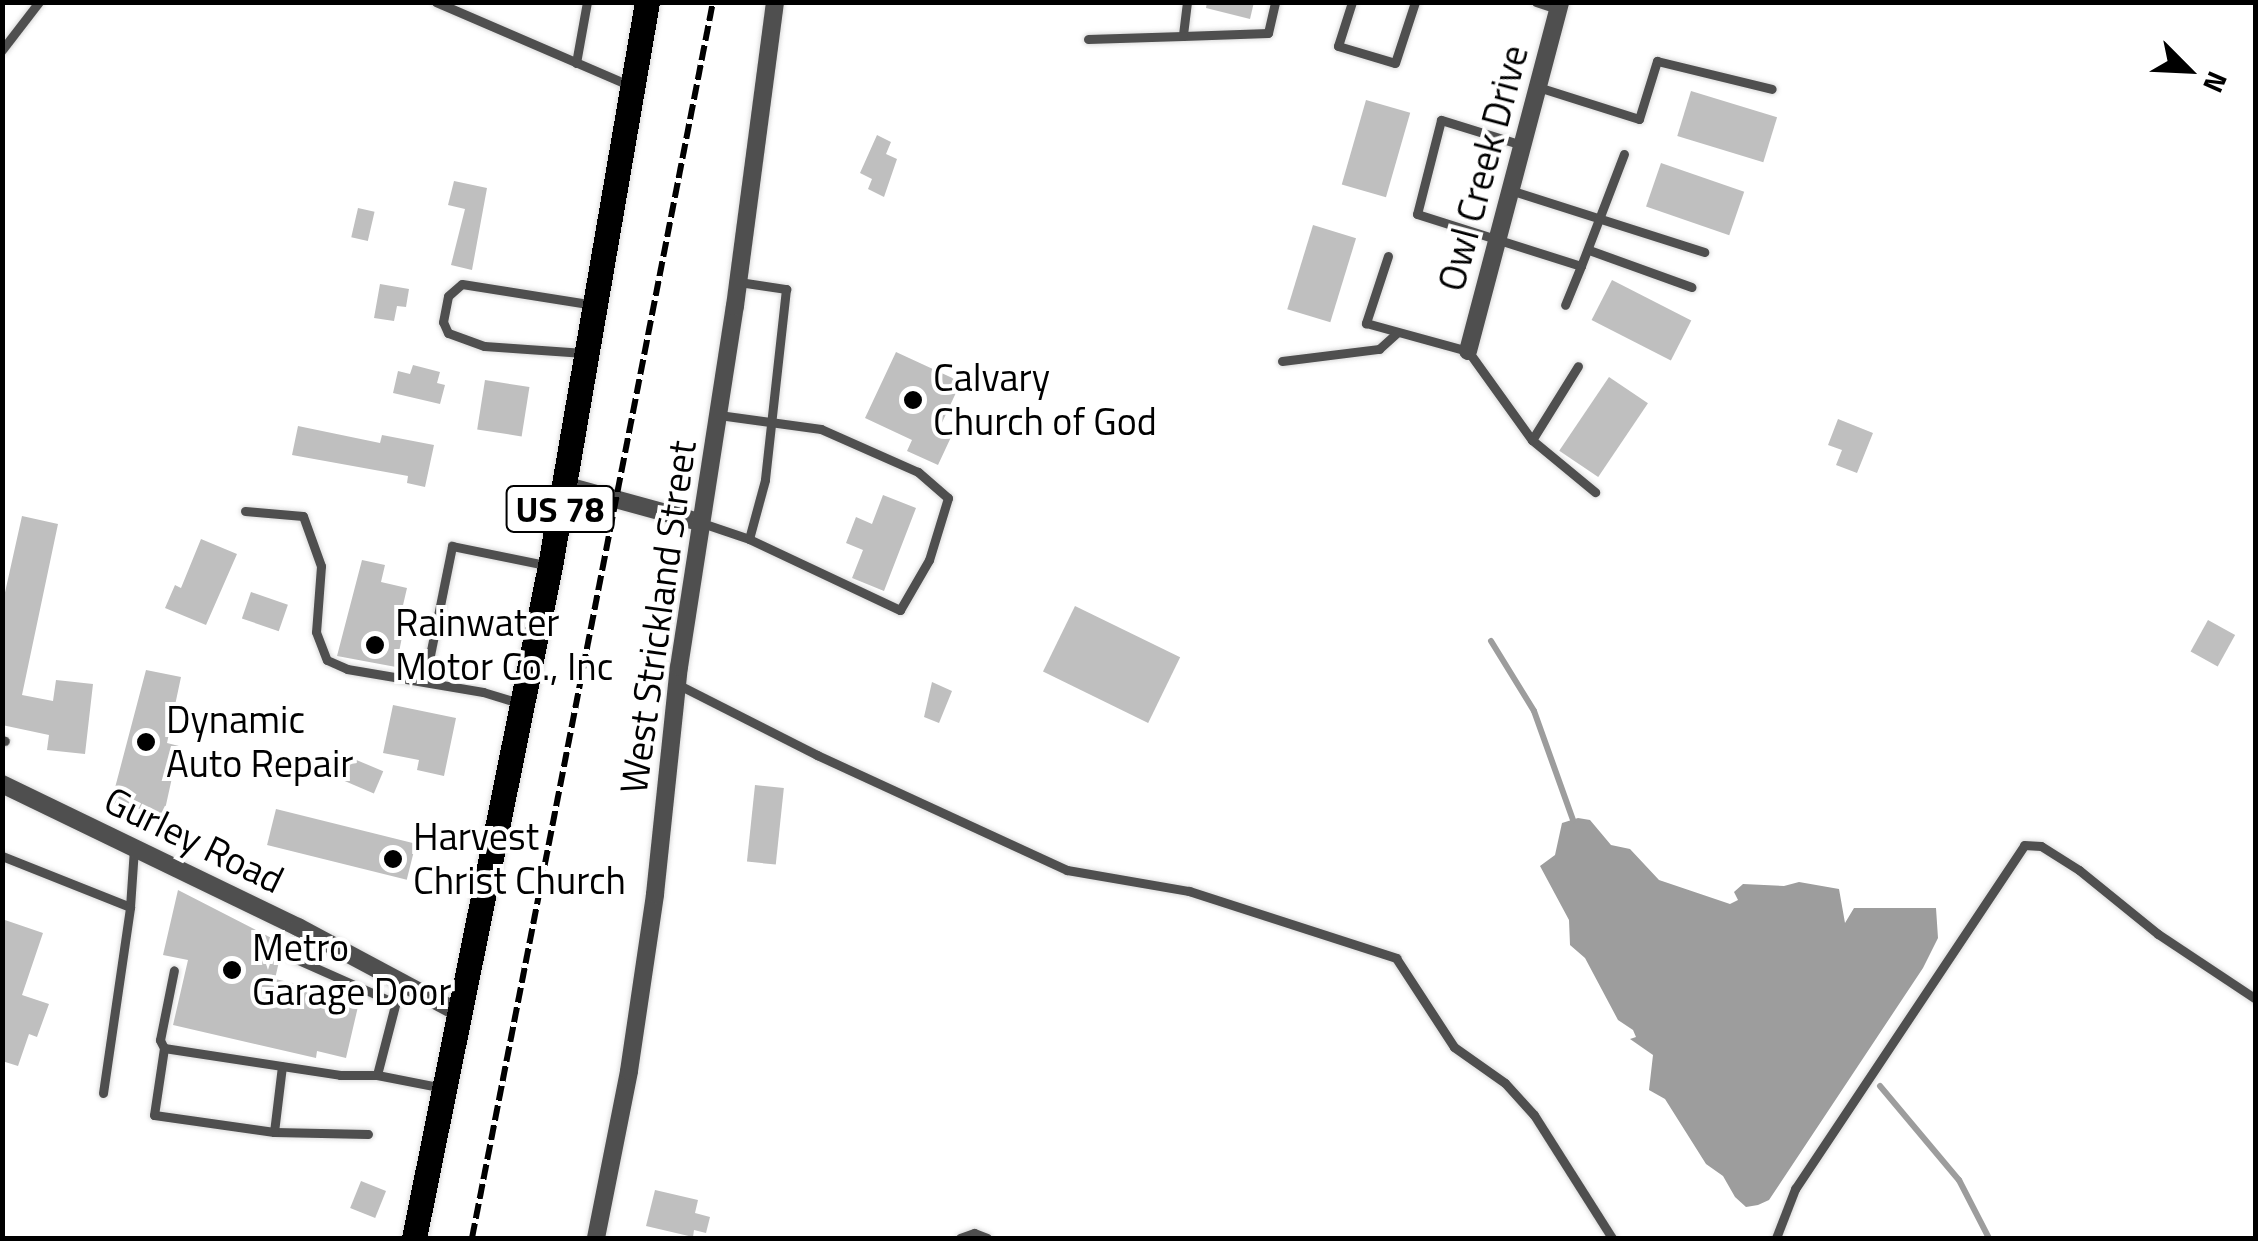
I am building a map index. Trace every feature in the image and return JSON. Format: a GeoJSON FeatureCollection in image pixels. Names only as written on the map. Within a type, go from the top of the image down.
{"type":"FeatureCollection","features":[{"type":"Feature","properties":{"kind":"main road","name":"US 78"},"geometry":{"type":"LineString","coordinates":[[414,1238],[550,566],[648,2]]}},
{"type":"Feature","properties":{"kind":"street","name":"West Strickland Street"},"geometry":{"type":"LineString","coordinates":[[596,1238],[632,1051],[677,684],[719,415],[775,2]]}},
{"type":"Feature","properties":{"kind":"street","name":"Owl Creek Drive"},"geometry":{"type":"LineString","coordinates":[[1468,351],[1559,6]]}},
{"type":"Feature","properties":{"kind":"street"},"geometry":{"type":"LineString","coordinates":[[564,485],[700,522]]}},
{"type":"Feature","properties":{"kind":"street","name":"Gurley Road"},"geometry":{"type":"LineString","coordinates":[[2,784],[134,846],[461,1014]]}},
{"type":"Feature","properties":{"kind":"lane"},"geometry":{"type":"LineString","coordinates":[[2,50],[39,2]]}},
{"type":"Feature","properties":{"kind":"lane"},"geometry":{"type":"LineString","coordinates":[[436,2],[632,87]]}},
{"type":"Feature","properties":{"kind":"lane"},"geometry":{"type":"LineString","coordinates":[[576,62],[586,2]]}},
{"type":"Feature","properties":{"kind":"lane"},"geometry":{"type":"LineString","coordinates":[[1183,36],[1188,2]]}},
{"type":"Feature","properties":{"kind":"lane"},"geometry":{"type":"LineString","coordinates":[[1088,39],[1268,34],[1275,2]]}},
{"type":"Feature","properties":{"kind":"lane"},"geometry":{"type":"LineString","coordinates":[[1352,2],[1338,46],[1395,63],[1416,2]]}},
{"type":"Feature","properties":{"kind":"lane"},"geometry":{"type":"LineString","coordinates":[[1536,2],[1559,6]]}},
{"type":"Feature","properties":{"kind":"lane"},"geometry":{"type":"LineString","coordinates":[[1538,88],[1639,120],[1658,61],[1772,89]]}},
{"type":"Feature","properties":{"kind":"lane"},"geometry":{"type":"LineString","coordinates":[[1522,145],[1441,120],[1416,214],[1581,266]]}},
{"type":"Feature","properties":{"kind":"lane"},"geometry":{"type":"LineString","coordinates":[[1566,305],[1624,154]]}},
{"type":"Feature","properties":{"kind":"lane"},"geometry":{"type":"LineString","coordinates":[[1510,190],[1704,252]]}},
{"type":"Feature","properties":{"kind":"lane"},"geometry":{"type":"LineString","coordinates":[[1589,250],[1691,287]]}},
{"type":"Feature","properties":{"kind":"lane"},"geometry":{"type":"LineString","coordinates":[[1388,256],[1366,323],[1468,351],[1532,440],[1595,492]]}},
{"type":"Feature","properties":{"kind":"lane"},"geometry":{"type":"LineString","coordinates":[[738,282],[786,288],[774,425],[765,480],[749,538]]}},
{"type":"Feature","properties":{"kind":"lane"},"geometry":{"type":"LineString","coordinates":[[587,353],[484,346],[448,333],[443,322],[448,296],[462,284],[595,306]]}},
{"type":"Feature","properties":{"kind":"lane"},"geometry":{"type":"LineString","coordinates":[[1282,361],[1379,348],[1398,332]]}},
{"type":"Feature","properties":{"kind":"lane"},"geometry":{"type":"LineString","coordinates":[[1532,440],[1578,366]]}},
{"type":"Feature","properties":{"kind":"lane"},"geometry":{"type":"LineString","coordinates":[[700,522],[749,538],[900,610],[929,560],[948,498],[918,472],[820,429],[719,415]]}},
{"type":"Feature","properties":{"kind":"lane"},"geometry":{"type":"LineString","coordinates":[[245,511],[303,516],[321,566],[316,632],[326,660],[347,669],[425,680],[522,704]]}},
{"type":"Feature","properties":{"kind":"lane"},"geometry":{"type":"LineString","coordinates":[[425,680],[452,546],[550,566]]}},
{"type":"Feature","properties":{"kind":"lane"},"geometry":{"type":"LineString","coordinates":[[677,684],[817,756],[1067,870],[1189,891],[1396,958],[1454,1047],[1504,1083],[1534,1115],[1612,1238]]}},
{"type":"Feature","properties":{"kind":"lane"},"geometry":{"type":"LineString","coordinates":[[1776,1238],[1795,1189],[2024,845],[2040,846],[2078,870],[2172,944],[2256,999]]}},
{"type":"Feature","properties":{"kind":"lane"},"geometry":{"type":"LineString","coordinates":[[103,1093],[130,907],[134,846]]}},
{"type":"Feature","properties":{"kind":"lane"},"geometry":{"type":"LineString","coordinates":[[2,856],[130,907]]}},
{"type":"Feature","properties":{"kind":"lane"},"geometry":{"type":"LineString","coordinates":[[289,956],[395,1003]]}},
{"type":"Feature","properties":{"kind":"lane"},"geometry":{"type":"LineString","coordinates":[[174,970],[160,1040],[164,1048],[154,1116],[274,1132],[368,1134]]}},
{"type":"Feature","properties":{"kind":"lane"},"geometry":{"type":"LineString","coordinates":[[376,1075],[401,982]]}},
{"type":"Feature","properties":{"kind":"lane"},"geometry":{"type":"LineString","coordinates":[[164,1048],[376,1075],[446,1088]]}},
{"type":"Feature","properties":{"kind":"lane"},"geometry":{"type":"LineString","coordinates":[[274,1132],[282,1066]]}},
{"type":"Feature","properties":{"kind":"lane"},"geometry":{"type":"LineString","coordinates":[[960,1238],[974,1233],[987,1238]]}},
{"type":"Feature","properties":{"kind":"shaded area"},"geometry":{"type":"Polygon","coordinates":[[[1578,818],[1590,820],[1611,845],[1630,849],[1659,880],[1730,904],[1738,900],[1734,892],[1743,884],[1784,886],[1799,882],[1839,889],[1845,923],[1854,908],[1936,908],[1938,938],[1923,968],[1769,1200],[1746,1207],[1723,1176],[1706,1164],[1665,1099],[1649,1090],[1653,1055],[1630,1039],[1636,1037],[1633,1030],[1618,1020],[1585,958],[1570,945],[1569,920],[1540,866],[1555,855],[1562,823],[1578,818]]]}},
{"type":"Feature","properties":{"kind":"building"},"geometry":{"type":"Polygon","coordinates":[[[1207,2],[1254,2],[1250,19],[1206,8],[1207,2]]]}},
{"type":"Feature","properties":{"kind":"building"},"geometry":{"type":"Polygon","coordinates":[[[1691,91],[1777,117],[1763,162],[1677,136],[1691,91]]]}},
{"type":"Feature","properties":{"kind":"building"},"geometry":{"type":"Polygon","coordinates":[[[1366,100],[1410,113],[1386,197],[1342,185],[1366,100]]]}},
{"type":"Feature","properties":{"kind":"building"},"geometry":{"type":"Polygon","coordinates":[[[877,135],[891,142],[886,154],[897,159],[884,197],[868,189],[872,179],[860,173],[877,135]]]}},
{"type":"Feature","properties":{"kind":"building"},"geometry":{"type":"Polygon","coordinates":[[[1661,163],[1744,192],[1729,235],[1646,206],[1661,163]]]}},
{"type":"Feature","properties":{"kind":"building"},"geometry":{"type":"Polygon","coordinates":[[[454,181],[487,188],[472,270],[451,265],[465,209],[448,205],[454,181]]]}},
{"type":"Feature","properties":{"kind":"building"},"geometry":{"type":"Polygon","coordinates":[[[358,208],[375,212],[368,241],[351,237],[358,208]]]}},
{"type":"Feature","properties":{"kind":"building"},"geometry":{"type":"Polygon","coordinates":[[[1313,225],[1356,238],[1330,322],[1287,309],[1313,225]]]}},
{"type":"Feature","properties":{"kind":"building"},"geometry":{"type":"Polygon","coordinates":[[[1612,280],[1691,320],[1671,361],[1592,320],[1612,280]]]}},
{"type":"Feature","properties":{"kind":"building"},"geometry":{"type":"Polygon","coordinates":[[[380,284],[409,289],[406,307],[397,306],[394,321],[374,318],[380,284]]]}},
{"type":"Feature","properties":{"kind":"building","name":"Calvary Church of God"},"geometry":{"type":"Polygon","coordinates":[[[896,352],[961,382],[939,429],[952,435],[938,465],[907,451],[912,440],[865,418],[896,352]]]}},
{"type":"Feature","properties":{"kind":"building"},"geometry":{"type":"Polygon","coordinates":[[[413,365],[440,372],[437,383],[445,385],[440,404],[393,393],[398,371],[410,374],[413,365]]]}},
{"type":"Feature","properties":{"kind":"building"},"geometry":{"type":"Polygon","coordinates":[[[1609,377],[1648,403],[1598,477],[1559,451],[1609,377]]]}},
{"type":"Feature","properties":{"kind":"building"},"geometry":{"type":"Polygon","coordinates":[[[485,380],[529,387],[522,436],[477,429],[485,380]]]}},
{"type":"Feature","properties":{"kind":"building"},"geometry":{"type":"Polygon","coordinates":[[[1838,419],[1873,433],[1857,473],[1836,465],[1842,450],[1828,445],[1838,419]]]}},
{"type":"Feature","properties":{"kind":"building"},"geometry":{"type":"Polygon","coordinates":[[[298,426],[380,443],[382,435],[434,445],[425,487],[407,483],[408,476],[292,455],[298,426]]]}},
{"type":"Feature","properties":{"kind":"building"},"geometry":{"type":"Polygon","coordinates":[[[883,495],[916,508],[884,591],[852,578],[863,550],[846,543],[856,517],[872,524],[883,495]]]}},
{"type":"Feature","properties":{"kind":"building"},"geometry":{"type":"Polygon","coordinates":[[[22,516],[58,524],[22,695],[53,701],[56,680],[93,684],[85,754],[47,750],[49,735],[2,725],[2,606],[22,516]]]}},
{"type":"Feature","properties":{"kind":"building"},"geometry":{"type":"Polygon","coordinates":[[[201,539],[237,554],[206,625],[165,608],[175,585],[181,588],[201,539]]]}},
{"type":"Feature","properties":{"kind":"building"},"geometry":{"type":"Polygon","coordinates":[[[362,560],[385,565],[381,582],[407,588],[397,631],[403,632],[396,667],[337,656],[362,560]]]}},
{"type":"Feature","properties":{"kind":"building"},"geometry":{"type":"Polygon","coordinates":[[[251,592],[288,605],[279,631],[242,618],[251,592]]]}},
{"type":"Feature","properties":{"kind":"building"},"geometry":{"type":"Polygon","coordinates":[[[1075,606],[1180,657],[1148,723],[1043,672],[1075,606]]]}},
{"type":"Feature","properties":{"kind":"building"},"geometry":{"type":"Polygon","coordinates":[[[2208,620],[2235,635],[2218,667],[2191,651],[2208,620]]]}},
{"type":"Feature","properties":{"kind":"building","name":"Dynamic Auto Repair"},"geometry":{"type":"Polygon","coordinates":[[[146,670],[181,677],[167,743],[179,746],[164,814],[111,803],[146,670]]]}},
{"type":"Feature","properties":{"kind":"building"},"geometry":{"type":"Polygon","coordinates":[[[932,682],[952,691],[939,723],[924,717],[932,682]]]}},
{"type":"Feature","properties":{"kind":"building"},"geometry":{"type":"Polygon","coordinates":[[[393,705],[456,718],[444,776],[417,770],[419,760],[383,753],[393,705]]]}},
{"type":"Feature","properties":{"kind":"building"},"geometry":{"type":"Polygon","coordinates":[[[340,753],[383,771],[374,793],[331,775],[340,753]]]}},
{"type":"Feature","properties":{"kind":"building"},"geometry":{"type":"Polygon","coordinates":[[[755,785],[784,788],[776,865],[747,862],[755,785]]]}},
{"type":"Feature","properties":{"kind":"building"},"geometry":{"type":"Polygon","coordinates":[[[276,809],[416,844],[407,880],[267,845],[276,809]]]}},
{"type":"Feature","properties":{"kind":"building","name":"Metro Garage Door"},"geometry":{"type":"Polygon","coordinates":[[[178,890],[283,944],[275,979],[360,998],[346,1058],[317,1051],[316,1058],[173,1025],[188,960],[163,955],[178,890]]]}},
{"type":"Feature","properties":{"kind":"building"},"geometry":{"type":"Polygon","coordinates":[[[2,919],[43,933],[22,995],[49,1004],[37,1037],[29,1034],[18,1066],[2,1061],[2,919]]]}},
{"type":"Feature","properties":{"kind":"building"},"geometry":{"type":"Polygon","coordinates":[[[361,1181],[386,1191],[375,1218],[350,1208],[361,1181]]]}},
{"type":"Feature","properties":{"kind":"building"},"geometry":{"type":"Polygon","coordinates":[[[655,1190],[698,1200],[695,1213],[710,1217],[706,1233],[694,1230],[693,1237],[646,1226],[655,1190]]]}},
{"type":"Feature","properties":{"kind":"waterway"},"geometry":{"type":"LineString","coordinates":[[1491,641],[1534,711],[1573,820]]}},
{"type":"Feature","properties":{"kind":"waterway"},"geometry":{"type":"LineString","coordinates":[[1880,1086],[1959,1180],[1989,1238]]}},
{"type":"Feature","properties":{"kind":"railway"},"geometry":{"type":"LineString","coordinates":[[472,1238],[713,2]]}},
{"type":"Feature","properties":{"kind":"place","name":"Calvary Church of God"},"geometry":{"type":"Point","coordinates":[913,400]}},
{"type":"Feature","properties":{"kind":"place","name":"Rainwater Motor Co., Inc"},"geometry":{"type":"Point","coordinates":[375,645]}},
{"type":"Feature","properties":{"kind":"place","name":"Dynamic Auto Repair"},"geometry":{"type":"Point","coordinates":[146,742]}},
{"type":"Feature","properties":{"kind":"place","name":"Harvest Christ Church"},"geometry":{"type":"Point","coordinates":[393,859]}},
{"type":"Feature","properties":{"kind":"place","name":"Metro Garage Door"},"geometry":{"type":"Point","coordinates":[232,970]}}]}
